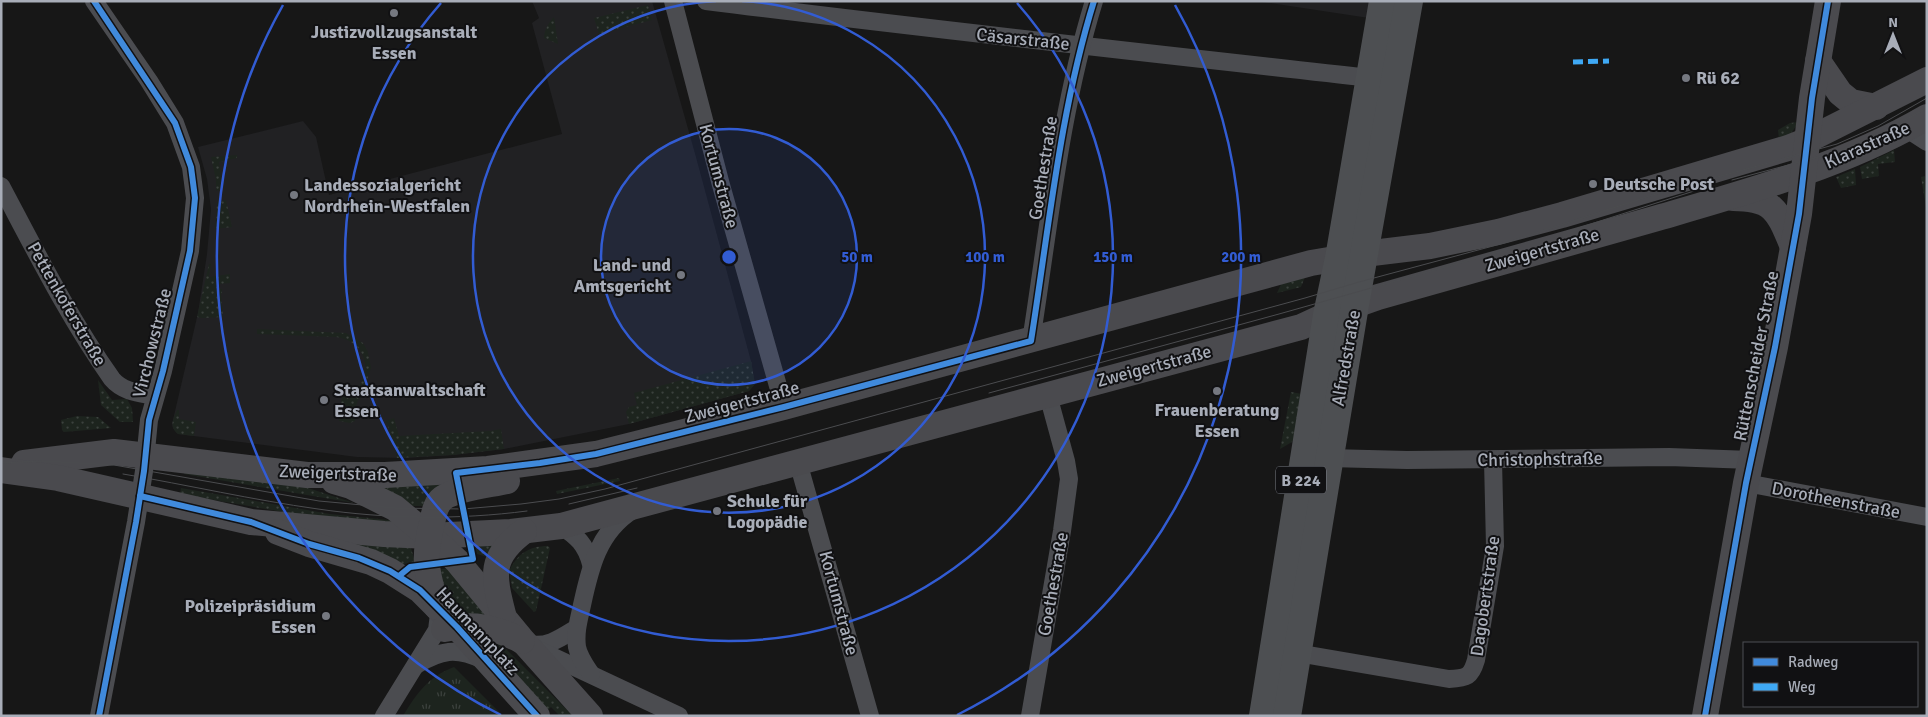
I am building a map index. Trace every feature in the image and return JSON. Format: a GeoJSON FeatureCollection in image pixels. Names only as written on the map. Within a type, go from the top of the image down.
{"type":"FeatureCollection","features":[{"type":"Feature","properties":{"kind":"main road","name":"Alfredstraße"},"geometry":{"type":"LineString","coordinates":[[1287,716],[1355,305],[1352,256],[1370,78],[1383,1]]}},
{"type":"Feature","properties":{"kind":"main road","name":"Alfredstraße"},"geometry":{"type":"LineString","coordinates":[[1263,716],[1327,315],[1352,256],[1409,1]]}},
{"type":"Feature","properties":{"kind":"main road","name":"Rüttenscheider Straße"},"geometry":{"type":"LineString","coordinates":[[1705,716],[1748,472],[1775,347],[1793,246],[1828,1]]}},
{"type":"Feature","properties":{"kind":"main road"},"geometry":{"type":"LineString","coordinates":[[1818,61],[1840,94],[1851,102],[1876,107]]}},
{"type":"Feature","properties":{"kind":"main road","name":"Klarastraße"},"geometry":{"type":"LineString","coordinates":[[1808,140],[1927,80]]}},
{"type":"Feature","properties":{"kind":"main road","name":"Klarastraße"},"geometry":{"type":"LineString","coordinates":[[1805,171],[1920,129]]}},
{"type":"Feature","properties":{"kind":"main road","name":"Zweigertstraße"},"geometry":{"type":"LineString","coordinates":[[1,465],[49,461],[114,452],[307,475],[385,475],[456,473],[540,464],[596,454],[784,407],[1032,341],[1311,263],[1430,246],[1498,232],[1762,156],[1808,140]]}},
{"type":"Feature","properties":{"kind":"main road","name":"Zweigertstraße"},"geometry":{"type":"LineString","coordinates":[[1,470],[58,478],[252,522],[429,536],[524,531],[561,526],[1300,327],[1355,305],[1722,199],[1805,171]]}},
{"type":"Feature","properties":{"kind":"main road"},"geometry":{"type":"LineString","coordinates":[[1722,199],[1760,200],[1769,205],[1782,221],[1793,246]]}},
{"type":"Feature","properties":{"kind":"main road"},"geometry":{"type":"LineString","coordinates":[[524,642],[495,629],[443,621],[427,574],[426,557],[436,506],[443,498],[452,494],[517,479],[540,464]]}},
{"type":"Feature","properties":{"kind":"main road","name":"Haumannplatz"},"geometry":{"type":"LineString","coordinates":[[307,475],[351,486],[375,497],[407,516],[456,561],[524,642],[590,716]]}},
{"type":"Feature","properties":{"kind":"main road","name":"Haumannplatz"},"geometry":{"type":"LineString","coordinates":[[252,522],[309,544],[359,558],[384,568],[420,590],[443,621],[487,662],[537,716]]}},
{"type":"Feature","properties":{"kind":"main road"},"geometry":{"type":"LineString","coordinates":[[504,617],[497,589],[497,564],[504,549],[524,531]]}},
{"type":"Feature","properties":{"kind":"street","name":"Virchowstraße"},"geometry":{"type":"LineString","coordinates":[[94,1],[175,123],[191,167],[195,198],[190,251],[148,420],[146,455],[140,496],[99,716]]}},
{"type":"Feature","properties":{"kind":"street","name":"Kortumstraße"},"geometry":{"type":"LineString","coordinates":[[673,1],[711,147],[784,407]]}},
{"type":"Feature","properties":{"kind":"street","name":"Cäsarstraße"},"geometry":{"type":"LineString","coordinates":[[706,1],[813,8],[1081,45],[1370,78]]}},
{"type":"Feature","properties":{"kind":"street","name":"Goethestraße"},"geometry":{"type":"LineString","coordinates":[[1032,341],[1059,159],[1081,45],[1094,1]]}},
{"type":"Feature","properties":{"kind":"street","name":"Pettenkoferstraße"},"geometry":{"type":"LineString","coordinates":[[1,186],[57,292],[112,379],[117,385],[128,390],[155,396]]}},
{"type":"Feature","properties":{"kind":"street","name":"Goethestraße"},"geometry":{"type":"LineString","coordinates":[[1030,716],[1062,531],[1069,479],[1048,395]]}},
{"type":"Feature","properties":{"kind":"street","name":"Christophstraße"},"geometry":{"type":"LineString","coordinates":[[1329,458],[1494,460],[1669,457],[1748,472]]}},
{"type":"Feature","properties":{"kind":"street","name":"Dagobertstraße"},"geometry":{"type":"LineString","coordinates":[[1298,653],[1449,679],[1464,678],[1472,672],[1476,660],[1495,546],[1494,460]]}},
{"type":"Feature","properties":{"kind":"street","name":"Kortumstraße"},"geometry":{"type":"LineString","coordinates":[[798,462],[870,716]]}},
{"type":"Feature","properties":{"kind":"street","name":"Dorotheenstraße"},"geometry":{"type":"LineString","coordinates":[[1748,472],[1927,517]]}},
{"type":"Feature","properties":{"kind":"street"},"geometry":{"type":"LineString","coordinates":[[591,674],[579,653],[577,628],[591,564],[604,539],[620,518],[640,505]]}},
{"type":"Feature","properties":{"kind":"street"},"geometry":{"type":"LineString","coordinates":[[561,526],[581,542],[588,552],[591,564]]}},
{"type":"Feature","properties":{"kind":"street"},"geometry":{"type":"LineString","coordinates":[[384,716],[443,621]]}},
{"type":"Feature","properties":{"kind":"street","name":"Haumannplatz"},"geometry":{"type":"LineString","coordinates":[[524,642],[544,644],[553,642],[577,628]]}},
{"type":"Feature","properties":{"kind":"street","name":"Haumannplatz"},"geometry":{"type":"LineString","coordinates":[[524,642],[679,716]]}},
{"type":"Feature","properties":{"kind":"street"},"geometry":{"type":"LineString","coordinates":[[416,665],[433,655],[451,651],[468,652],[487,662]]}},
{"type":"Feature","properties":{"kind":"shaded area"},"geometry":{"type":"Polygon","coordinates":[[[532,1],[652,1],[751,361],[755,384],[749,391],[629,424],[504,449],[453,455],[405,458],[357,457],[178,434],[172,424],[198,313],[207,254],[211,209],[207,179],[198,147],[303,121],[316,137],[329,195],[562,134],[532,23],[539,18],[532,1]]]}},
{"type":"Feature","properties":{"kind":"shaded area"},"geometry":{"type":"Polygon","coordinates":[[[1256,1],[1372,1],[1369,18],[1256,1]]]}},
{"type":"Feature","properties":{"kind":"green space"},"geometry":{"type":"Polygon","coordinates":[[[648,5],[652,20],[599,34],[594,18],[648,5]]]}},
{"type":"Feature","properties":{"kind":"green space"},"geometry":{"type":"Polygon","coordinates":[[[554,17],[558,44],[544,38],[547,26],[554,17]]]}},
{"type":"Feature","properties":{"kind":"green space"},"geometry":{"type":"Polygon","coordinates":[[[1799,122],[1789,136],[1779,139],[1778,130],[1790,123],[1799,122]]]}},
{"type":"Feature","properties":{"kind":"green space"},"geometry":{"type":"Polygon","coordinates":[[[1894,150],[1895,162],[1878,164],[1879,176],[1862,179],[1860,167],[1894,150]]]}},
{"type":"Feature","properties":{"kind":"green space"},"geometry":{"type":"Polygon","coordinates":[[[237,155],[237,158],[219,162],[223,188],[216,191],[216,180],[211,157],[237,155]]]}},
{"type":"Feature","properties":{"kind":"green space"},"geometry":{"type":"Polygon","coordinates":[[[1855,169],[1856,185],[1841,188],[1836,177],[1855,169]]]}},
{"type":"Feature","properties":{"kind":"green space"},"geometry":{"type":"Polygon","coordinates":[[[1925,176],[1927,213],[1921,177],[1925,176]]]}},
{"type":"Feature","properties":{"kind":"green space"},"geometry":{"type":"Polygon","coordinates":[[[226,200],[232,227],[215,229],[217,202],[226,200]]]}},
{"type":"Feature","properties":{"kind":"green space"},"geometry":{"type":"Polygon","coordinates":[[[209,264],[211,264],[209,277],[230,274],[230,283],[219,284],[219,289],[222,289],[223,317],[197,317],[209,264]]]}},
{"type":"Feature","properties":{"kind":"green space"},"geometry":{"type":"Polygon","coordinates":[[[1305,277],[1301,287],[1277,293],[1283,280],[1305,277]]]}},
{"type":"Feature","properties":{"kind":"green space"},"geometry":{"type":"Polygon","coordinates":[[[257,329],[346,333],[363,343],[368,352],[371,368],[365,392],[358,400],[356,406],[355,421],[350,423],[339,421],[342,394],[352,391],[360,385],[364,376],[363,357],[358,348],[349,341],[336,337],[257,334],[257,329]]]}},
{"type":"Feature","properties":{"kind":"green space"},"geometry":{"type":"Polygon","coordinates":[[[751,361],[755,384],[749,391],[629,424],[626,412],[629,407],[637,405],[634,393],[751,361]]]}},
{"type":"Feature","properties":{"kind":"green space"},"geometry":{"type":"Polygon","coordinates":[[[98,380],[112,400],[127,399],[132,408],[133,422],[120,422],[101,405],[98,380]]]}},
{"type":"Feature","properties":{"kind":"green space"},"geometry":{"type":"Polygon","coordinates":[[[1291,392],[1302,394],[1297,432],[1292,442],[1280,449],[1291,392]]]}},
{"type":"Feature","properties":{"kind":"green space"},"geometry":{"type":"Polygon","coordinates":[[[177,410],[179,410],[179,419],[196,422],[194,436],[178,434],[173,429],[177,410]]]}},
{"type":"Feature","properties":{"kind":"green space"},"geometry":{"type":"Polygon","coordinates":[[[77,416],[98,417],[111,428],[64,432],[61,420],[77,416]]]}},
{"type":"Feature","properties":{"kind":"green space"},"geometry":{"type":"Polygon","coordinates":[[[394,418],[399,436],[501,429],[504,449],[453,455],[397,458],[385,421],[394,418]]]}},
{"type":"Feature","properties":{"kind":"green space"},"geometry":{"type":"Polygon","coordinates":[[[185,468],[305,487],[354,503],[184,474],[185,468]]]}},
{"type":"Feature","properties":{"kind":"green space"},"geometry":{"type":"Polygon","coordinates":[[[619,478],[620,481],[557,494],[556,491],[619,478]]]}},
{"type":"Feature","properties":{"kind":"green space"},"geometry":{"type":"Polygon","coordinates":[[[452,483],[426,506],[408,506],[380,487],[452,483]]]}},
{"type":"Feature","properties":{"kind":"green space"},"geometry":{"type":"Polygon","coordinates":[[[181,488],[330,514],[389,520],[394,524],[329,520],[180,494],[181,488]]]}},
{"type":"Feature","properties":{"kind":"green space"},"geometry":{"type":"Polygon","coordinates":[[[343,542],[411,548],[415,562],[404,564],[401,567],[343,542]]]}},
{"type":"Feature","properties":{"kind":"green space"},"geometry":{"type":"Polygon","coordinates":[[[497,542],[491,558],[477,554],[475,545],[497,542]]]}},
{"type":"Feature","properties":{"kind":"green space"},"geometry":{"type":"Polygon","coordinates":[[[541,546],[548,546],[550,548],[536,611],[534,612],[512,588],[509,571],[524,552],[541,546]]]}},
{"type":"Feature","properties":{"kind":"green space"},"geometry":{"type":"Polygon","coordinates":[[[449,568],[493,619],[461,619],[451,608],[437,570],[449,568]]]}},
{"type":"Feature","properties":{"kind":"green space"},"geometry":{"type":"Polygon","coordinates":[[[497,643],[501,644],[573,716],[560,716],[551,707],[548,710],[491,648],[497,643]]]}},
{"type":"Feature","properties":{"kind":"green space"},"geometry":{"type":"Polygon","coordinates":[[[454,667],[503,716],[403,716],[413,700],[430,681],[454,667]]]}},
{"type":"Feature","properties":{"kind":"tram line"},"geometry":{"type":"LineString","coordinates":[[1,463],[43,461],[114,465],[319,501],[395,508],[463,509],[559,499],[605,489],[1508,242],[1656,194],[1837,144],[1878,126],[1927,98]]}},
{"type":"Feature","properties":{"kind":"tram line"},"geometry":{"type":"LineString","coordinates":[[1732,180],[1837,152],[1881,133],[1927,108]]}},
{"type":"Feature","properties":{"kind":"tram line"},"geometry":{"type":"LineString","coordinates":[[1572,230],[1694,191]]}},
{"type":"Feature","properties":{"kind":"tram line"},"geometry":{"type":"LineString","coordinates":[[989,393],[1520,246]]}},
{"type":"Feature","properties":{"kind":"tram line"},"geometry":{"type":"LineString","coordinates":[[123,474],[245,497],[370,515],[449,517],[527,511]]}},
{"type":"Feature","properties":{"kind":"tram line"},"geometry":{"type":"LineString","coordinates":[[569,504],[637,488]]}},
{"type":"Feature","properties":{"kind":"marked path"},"geometry":{"type":"LineString","coordinates":[[1573,62],[1609,61]]}},
{"type":"Feature","properties":{"kind":"cycle path"},"geometry":{"type":"LineString","coordinates":[[94,1],[175,123],[191,167],[195,198],[190,251],[163,371],[149,420],[136,522],[99,716]]}},
{"type":"Feature","properties":{"kind":"cycle path"},"geometry":{"type":"LineString","coordinates":[[399,576],[410,567],[473,559],[456,473],[596,454],[784,407],[1031,341],[1056,170],[1072,84],[1094,1]]}},
{"type":"Feature","properties":{"kind":"cycle path"},"geometry":{"type":"LineString","coordinates":[[1705,716],[1746,483],[1775,347],[1799,214],[1812,98],[1828,1]]}},
{"type":"Feature","properties":{"kind":"cycle path"},"geometry":{"type":"LineString","coordinates":[[140,496],[251,522],[309,544],[359,558],[390,571],[420,590],[457,627],[537,716]]}},
{"type":"Feature","properties":{"kind":"place","name":"Justizvollzugsanstalt Essen"},"geometry":{"type":"Point","coordinates":[394,13]}},
{"type":"Feature","properties":{"kind":"place","name":"Rü 62"},"geometry":{"type":"Point","coordinates":[1686,78]}},
{"type":"Feature","properties":{"kind":"place","name":"Deutsche Post"},"geometry":{"type":"Point","coordinates":[1593,184]}},
{"type":"Feature","properties":{"kind":"place","name":"Landessozialgericht Nordrhein-Westfalen"},"geometry":{"type":"Point","coordinates":[294,195]}},
{"type":"Feature","properties":{"kind":"place","name":"Land- und Amtsgericht"},"geometry":{"type":"Point","coordinates":[681,275]}},
{"type":"Feature","properties":{"kind":"place","name":"Frauenberatung Essen"},"geometry":{"type":"Point","coordinates":[1217,391]}},
{"type":"Feature","properties":{"kind":"place","name":"Staatsanwaltschaft Essen"},"geometry":{"type":"Point","coordinates":[324,400]}},
{"type":"Feature","properties":{"kind":"place","name":"Schule für Logopädie"},"geometry":{"type":"Point","coordinates":[717,511]}},
{"type":"Feature","properties":{"kind":"place","name":"Polizeipräsidium Essen"},"geometry":{"type":"Point","coordinates":[326,616]}}]}
